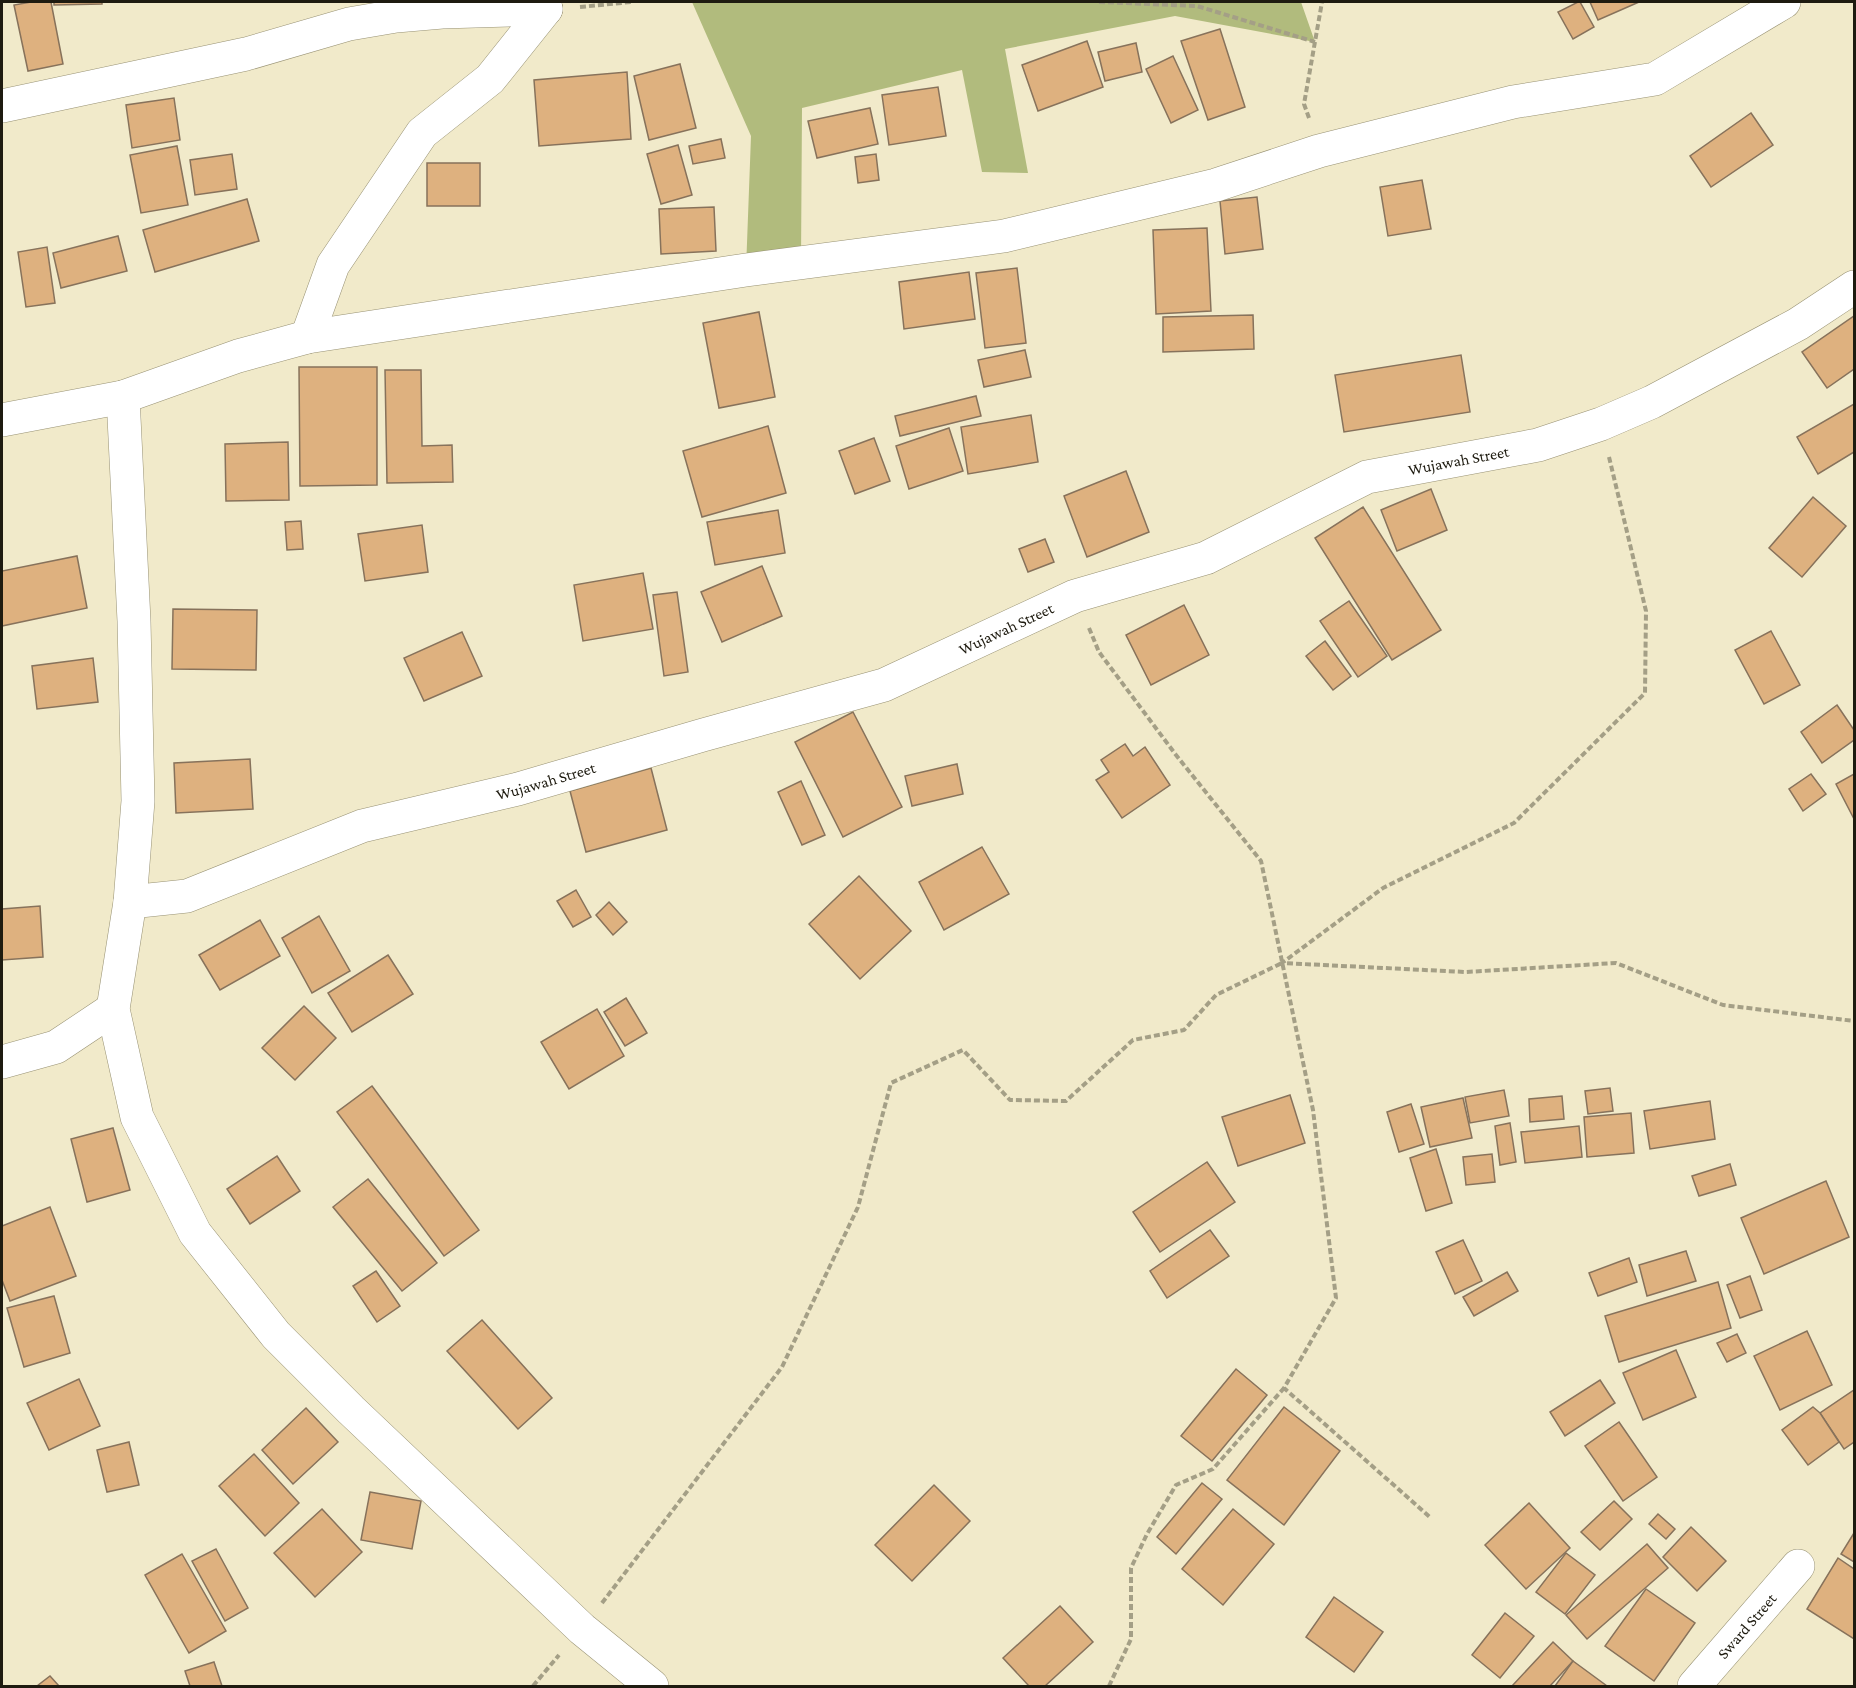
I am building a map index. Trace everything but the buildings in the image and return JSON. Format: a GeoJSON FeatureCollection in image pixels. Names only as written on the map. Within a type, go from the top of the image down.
{"type":"FeatureCollection","features":[{"type":"Feature","properties":{"kind":"street"},"geometry":{"type":"LineString","coordinates":[[2,420],[123,397],[238,356],[307,337],[747,270],[1004,236],[1216,185],[1318,151],[1514,102],[1655,79],[1784,2]]}},
{"type":"Feature","properties":{"kind":"street"},"geometry":{"type":"LineString","coordinates":[[2,106],[246,54],[349,24],[396,15],[546,9]]}},
{"type":"Feature","properties":{"kind":"street"},"geometry":{"type":"LineString","coordinates":[[307,337],[333,265],[422,133],[490,79],[546,9]]}},
{"type":"Feature","properties":{"kind":"street","name":"Wujawah Street"},"geometry":{"type":"LineString","coordinates":[[130,902],[187,896],[362,826],[518,789],[884,685],[1075,596],[1206,558],[1367,477],[1538,445],[1602,424],[1652,402],[1798,324],[1854,287]]}},
{"type":"Feature","properties":{"kind":"street"},"geometry":{"type":"LineString","coordinates":[[123,397],[134,621],[138,801],[130,902],[113,1009],[137,1117],[195,1233],[276,1335],[582,1629],[652,1686]]}},
{"type":"Feature","properties":{"kind":"street"},"geometry":{"type":"LineString","coordinates":[[2,1062],[56,1047],[113,1009]]}},
{"type":"Feature","properties":{"kind":"street","name":"Sward Street"},"geometry":{"type":"LineString","coordinates":[[1694,1686],[1798,1566]]}},
{"type":"Feature","properties":{"kind":"path"},"geometry":{"type":"LineString","coordinates":[[546,9],[631,2]]}},
{"type":"Feature","properties":{"kind":"path"},"geometry":{"type":"LineString","coordinates":[[1099,2],[1197,6],[1315,42]]}},
{"type":"Feature","properties":{"kind":"path"},"geometry":{"type":"LineString","coordinates":[[1318,151],[1304,104],[1322,2]]}},
{"type":"Feature","properties":{"kind":"path"},"geometry":{"type":"LineString","coordinates":[[533,1686],[582,1629],[782,1367],[858,1206],[891,1083],[963,1050],[1010,1100],[1066,1101],[1133,1040],[1184,1030],[1216,995],[1282,963],[1383,888],[1514,823],[1645,693],[1646,610],[1602,424]]}},
{"type":"Feature","properties":{"kind":"path"},"geometry":{"type":"LineString","coordinates":[[1075,596],[1099,652],[1176,755],[1261,861],[1313,1110],[1336,1298],[1284,1388],[1213,1469],[1176,1485],[1131,1568],[1131,1640],[1109,1686]]}},
{"type":"Feature","properties":{"kind":"path"},"geometry":{"type":"LineString","coordinates":[[1282,963],[1466,972],[1616,963],[1723,1005],[1854,1021]]}},
{"type":"Feature","properties":{"kind":"path"},"geometry":{"type":"LineString","coordinates":[[1284,1388],[1431,1518]]}},
{"type":"Feature","properties":{"kind":"green space"},"geometry":{"type":"Polygon","coordinates":[[[692,2],[1301,2],[1315,42],[1175,16],[1005,49],[1028,173],[982,172],[962,70],[802,108],[801,262],[746,270],[751,136],[692,2]]]}}]}
